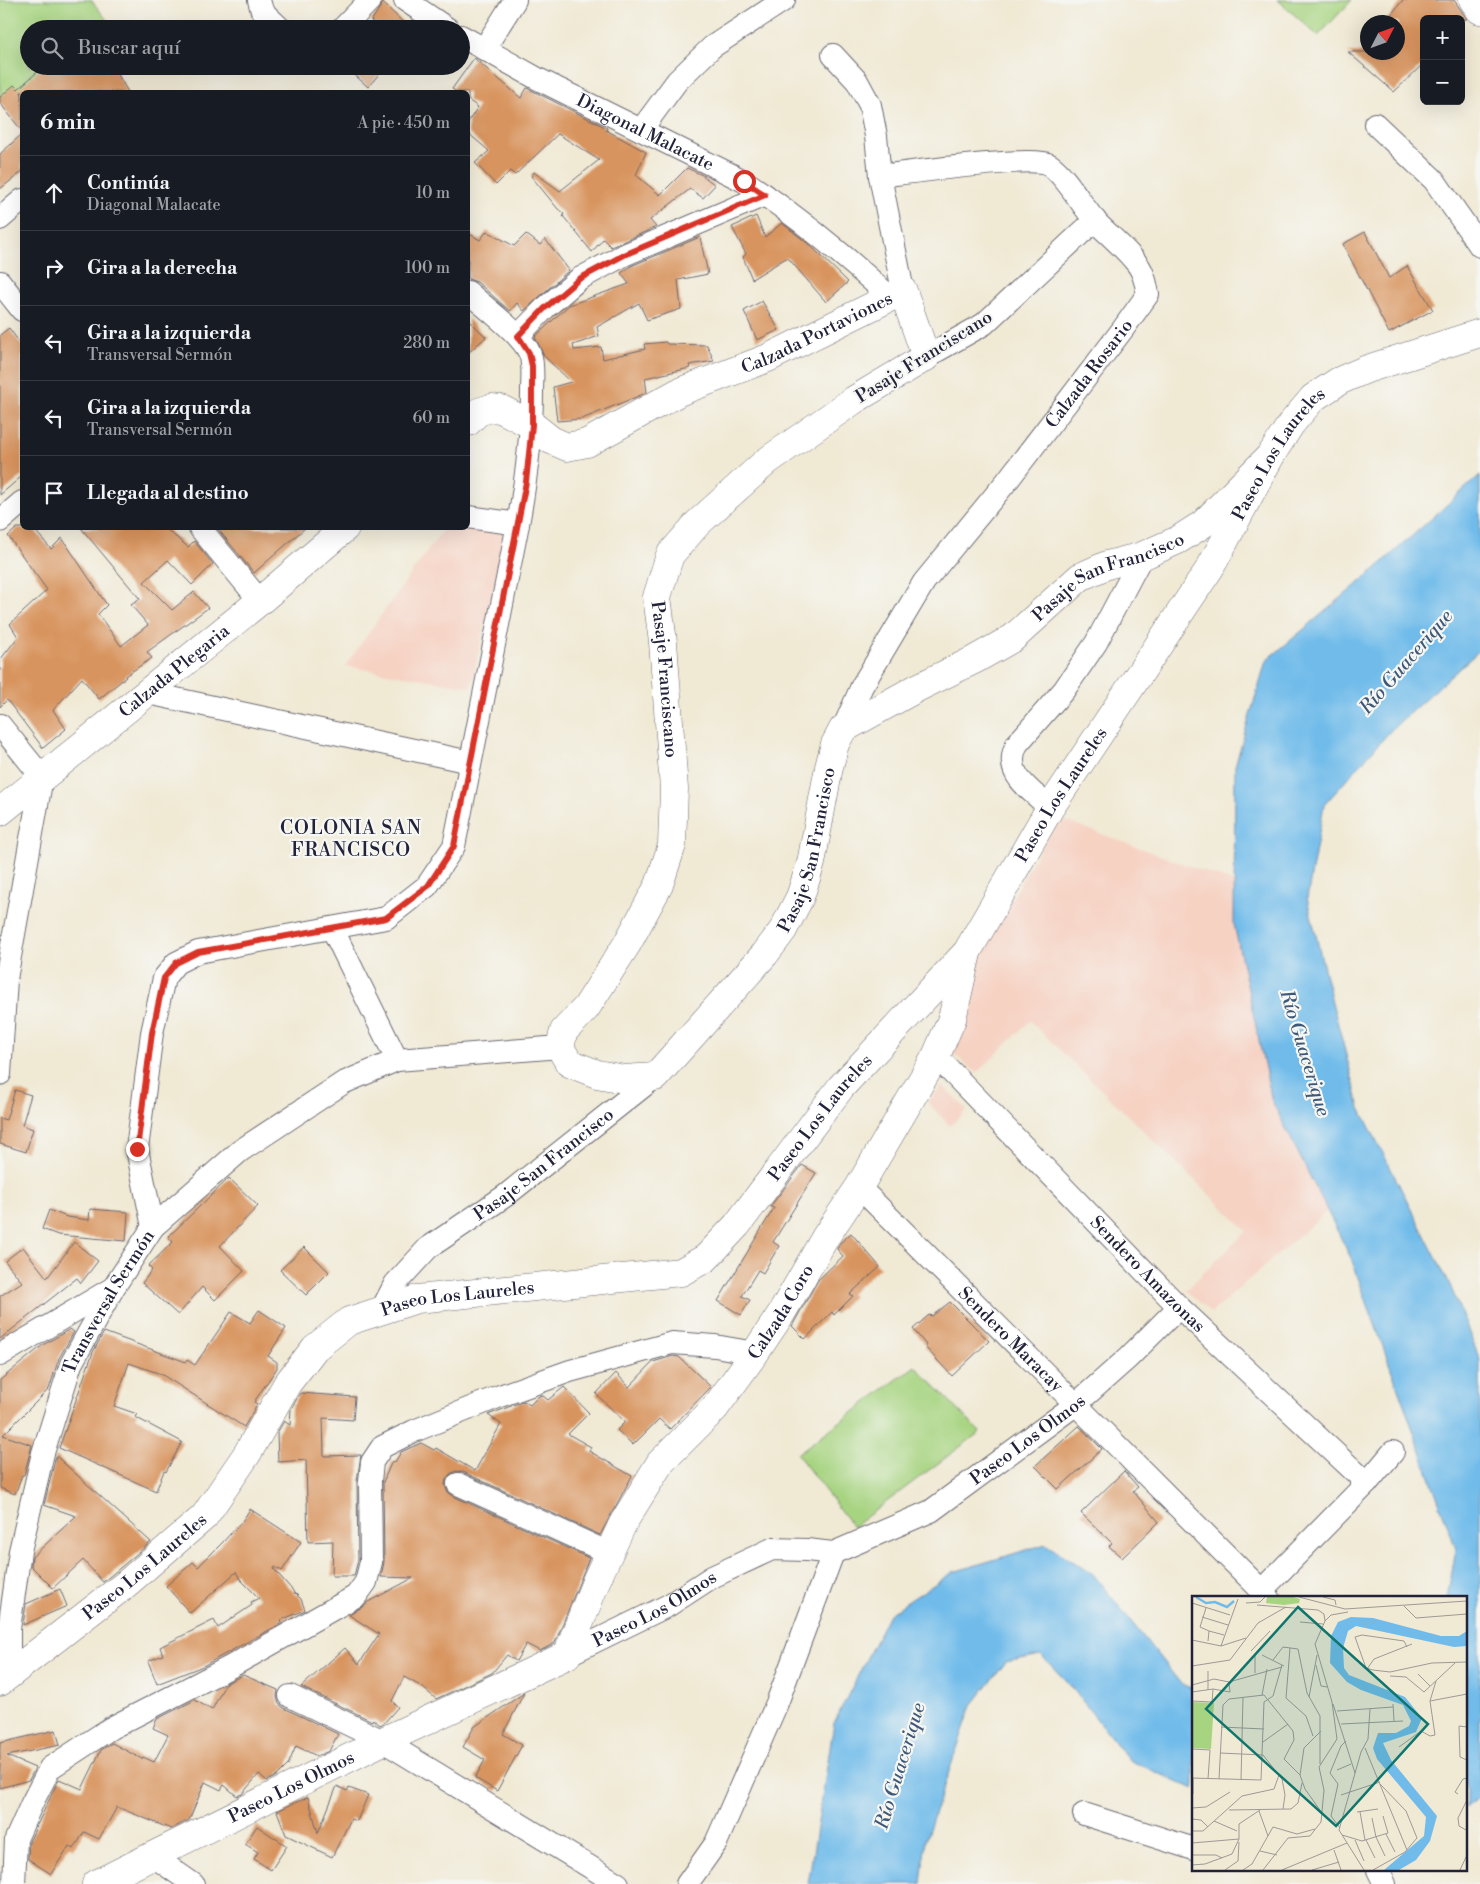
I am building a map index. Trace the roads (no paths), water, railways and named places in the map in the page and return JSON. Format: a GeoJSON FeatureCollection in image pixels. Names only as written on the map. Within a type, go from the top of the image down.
{"type":"FeatureCollection","features":[{"type":"Feature","properties":{"kind":"street"},"geometry":{"type":"LineString","coordinates":[[258,0],[262,11],[272,20]]}},
{"type":"Feature","properties":{"kind":"street"},"geometry":{"type":"LineString","coordinates":[[351,20],[370,0]]}},
{"type":"Feature","properties":{"kind":"street"},"geometry":{"type":"LineString","coordinates":[[405,0],[435,20]]}},
{"type":"Feature","properties":{"kind":"street"},"geometry":{"type":"LineString","coordinates":[[484,49],[515,0]]}},
{"type":"Feature","properties":{"kind":"street"},"geometry":{"type":"LineString","coordinates":[[640,130],[678,81],[712,47],[784,0]]}},
{"type":"Feature","properties":{"kind":"street"},"geometry":{"type":"LineString","coordinates":[[1473,0],[1480,10]]}},
{"type":"Feature","properties":{"kind":"street","name":"Diagonal Malacate"},"geometry":{"type":"LineString","coordinates":[[470,41],[538,79],[744,181],[765,195],[897,294],[926,357]]}},
{"type":"Feature","properties":{"kind":"street","name":"Calzada Portaviones"},"geometry":{"type":"LineString","coordinates":[[532,425],[551,440],[568,447],[587,443],[679,392],[768,358],[897,294],[876,136],[870,105],[857,81],[833,55]]}},
{"type":"Feature","properties":{"kind":"street"},"geometry":{"type":"LineString","coordinates":[[1375,124],[1434,180],[1480,246]]}},
{"type":"Feature","properties":{"kind":"street","name":"Calzada Rosario"},"geometry":{"type":"LineString","coordinates":[[843,730],[862,686],[924,582],[1007,481],[1148,294],[1146,282],[1139,266],[1095,220],[1049,164],[1038,161],[1007,162],[880,176]]}},
{"type":"Feature","properties":{"kind":"street"},"geometry":{"type":"LineString","coordinates":[[518,336],[545,308],[579,279],[624,255],[765,195]]}},
{"type":"Feature","properties":{"kind":"street"},"geometry":{"type":"LineString","coordinates":[[0,219],[20,202]]}},
{"type":"Feature","properties":{"kind":"street","name":"Pasaje Franciscano"},"geometry":{"type":"LineString","coordinates":[[560,1047],[564,1031],[586,1008],[627,944],[659,885],[672,845],[674,790],[664,652],[657,597],[670,555],[698,523],[767,461],[854,400],[984,324],[1095,220]]}},
{"type":"Feature","properties":{"kind":"street"},"geometry":{"type":"LineString","coordinates":[[0,282],[20,307]]}},
{"type":"Feature","properties":{"kind":"street","name":"Transversal Sermón"},"geometry":{"type":"LineString","coordinates":[[4,1679],[18,1571],[43,1453],[71,1364],[114,1287],[153,1226],[137,1149],[152,1033],[164,978],[176,963],[198,952],[386,918],[428,886],[454,846],[526,482],[532,425],[532,366],[529,353],[518,336],[470,294]]}},
{"type":"Feature","properties":{"kind":"street","name":"Paseo Los Laureles"},"geometry":{"type":"LineString","coordinates":[[4,1679],[126,1584],[204,1517],[246,1454],[287,1384],[315,1348],[349,1321],[417,1299],[681,1272],[706,1258],[737,1225],[841,1087],[967,952],[1050,808],[1210,568],[1271,455],[1291,424],[1313,398],[1339,381],[1367,369],[1480,333]]}},
{"type":"Feature","properties":{"kind":"street"},"geometry":{"type":"LineString","coordinates":[[470,420],[478,412],[491,408],[514,415],[532,425]]}},
{"type":"Feature","properties":{"kind":"street","name":"Pasaje San Francisco"},"geometry":{"type":"LineString","coordinates":[[382,1311],[395,1284],[428,1248],[505,1196],[655,1077],[765,954],[782,930],[800,897],[811,863],[829,766],[835,744],[843,730],[917,688],[1013,638],[1080,577],[1107,565],[1142,556],[1178,540],[1203,524],[1271,455]]}},
{"type":"Feature","properties":{"kind":"street"},"geometry":{"type":"LineString","coordinates":[[0,521],[20,504]]}},
{"type":"Feature","properties":{"kind":"street"},"geometry":{"type":"LineString","coordinates":[[470,517],[518,524]]}},
{"type":"Feature","properties":{"kind":"street"},"geometry":{"type":"LineString","coordinates":[[202,530],[260,601]]}},
{"type":"Feature","properties":{"kind":"street","name":"Calzada Plegaria"},"geometry":{"type":"LineString","coordinates":[[0,812],[260,601],[343,530]]}},
{"type":"Feature","properties":{"kind":"street"},"geometry":{"type":"LineString","coordinates":[[1050,808],[1017,776],[1012,766],[1012,753],[1017,744],[1064,690],[1096,643],[1142,556]]}},
{"type":"Feature","properties":{"kind":"street"},"geometry":{"type":"LineString","coordinates":[[148,693],[470,762]]}},
{"type":"Feature","properties":{"kind":"street"},"geometry":{"type":"LineString","coordinates":[[0,725],[42,777],[6,979],[0,1064]]}},
{"type":"Feature","properties":{"kind":"street"},"geometry":{"type":"LineString","coordinates":[[332,928],[398,1060]]}},
{"type":"Feature","properties":{"kind":"street","name":"Calzada Coro"},"geometry":{"type":"LineString","coordinates":[[567,1655],[623,1523],[660,1463],[715,1408],[756,1353],[826,1236],[859,1187],[936,1056],[952,1019],[967,952]]}},
{"type":"Feature","properties":{"kind":"street"},"geometry":{"type":"LineString","coordinates":[[153,1226],[240,1151],[343,1083],[398,1060],[560,1047],[569,1063],[597,1074],[624,1079],[655,1077]]}},
{"type":"Feature","properties":{"kind":"street","name":"Sendero Amazonas"},"geometry":{"type":"LineString","coordinates":[[936,1056],[1180,1307],[1367,1483]]}},
{"type":"Feature","properties":{"kind":"street","name":"Sendero Maracay"},"geometry":{"type":"LineString","coordinates":[[859,1187],[1266,1594]]}},
{"type":"Feature","properties":{"kind":"street"},"geometry":{"type":"LineString","coordinates":[[0,1355],[114,1287]]}},
{"type":"Feature","properties":{"kind":"street","name":"Paseo Los Olmos"},"geometry":{"type":"LineString","coordinates":[[96,1884],[383,1742],[669,1605],[712,1577],[772,1549],[833,1553],[931,1511],[1075,1405],[1128,1358],[1180,1307]]}},
{"type":"Feature","properties":{"kind":"street"},"geometry":{"type":"LineString","coordinates":[[14,1884],[16,1839],[50,1768],[111,1728],[230,1667],[356,1596],[366,1582],[371,1562],[370,1480],[372,1462],[382,1447],[414,1431],[552,1377],[672,1343],[715,1346],[756,1353]]}},
{"type":"Feature","properties":{"kind":"street"},"geometry":{"type":"LineString","coordinates":[[1266,1594],[1393,1452]]}},
{"type":"Feature","properties":{"kind":"street"},"geometry":{"type":"LineString","coordinates":[[458,1484],[609,1553]]}},
{"type":"Feature","properties":{"kind":"street"},"geometry":{"type":"LineString","coordinates":[[687,1884],[716,1843],[777,1703],[833,1553]]}},
{"type":"Feature","properties":{"kind":"street"},"geometry":{"type":"LineString","coordinates":[[290,1696],[383,1742],[618,1884]]}},
{"type":"Feature","properties":{"kind":"street"},"geometry":{"type":"LineString","coordinates":[[1084,1814],[1192,1848]]}},
{"type":"Feature","properties":{"kind":"street"},"geometry":{"type":"LineString","coordinates":[[153,1856],[193,1884]]}},
{"type":"Feature","properties":{"kind":"street"},"geometry":{"type":"LineString","coordinates":[[1379,1872],[1385,1884]]}},
{"type":"Feature","properties":{"kind":"water","name":"Río Guacerique"},"geometry":{"type":"Polygon","coordinates":[[[1480,475],[1480,650],[1393,728],[1324,805],[1307,898],[1360,1108],[1450,1285],[1480,1360],[1480,1795],[1468,1806],[1468,1596],[1447,1596],[1456,1549],[1351,1258],[1272,1101],[1234,924],[1235,766],[1266,661],[1373,571],[1480,475]]]}},
{"type":"Feature","properties":{"kind":"water","name":"Río Guacerique"},"geometry":{"type":"Polygon","coordinates":[[[1046,1544],[1093,1574],[1181,1684],[1192,1688],[1192,1788],[1129,1760],[1069,1684],[1041,1655],[1006,1662],[972,1705],[926,1838],[921,1884],[808,1884],[834,1723],[889,1614],[953,1572],[1046,1544]]]}},
{"type":"Feature","properties":{"kind":"district","name":"COLONIA SAN FRANCISCO"},"geometry":{"type":"Point","coordinates":[351,839]}}]}
